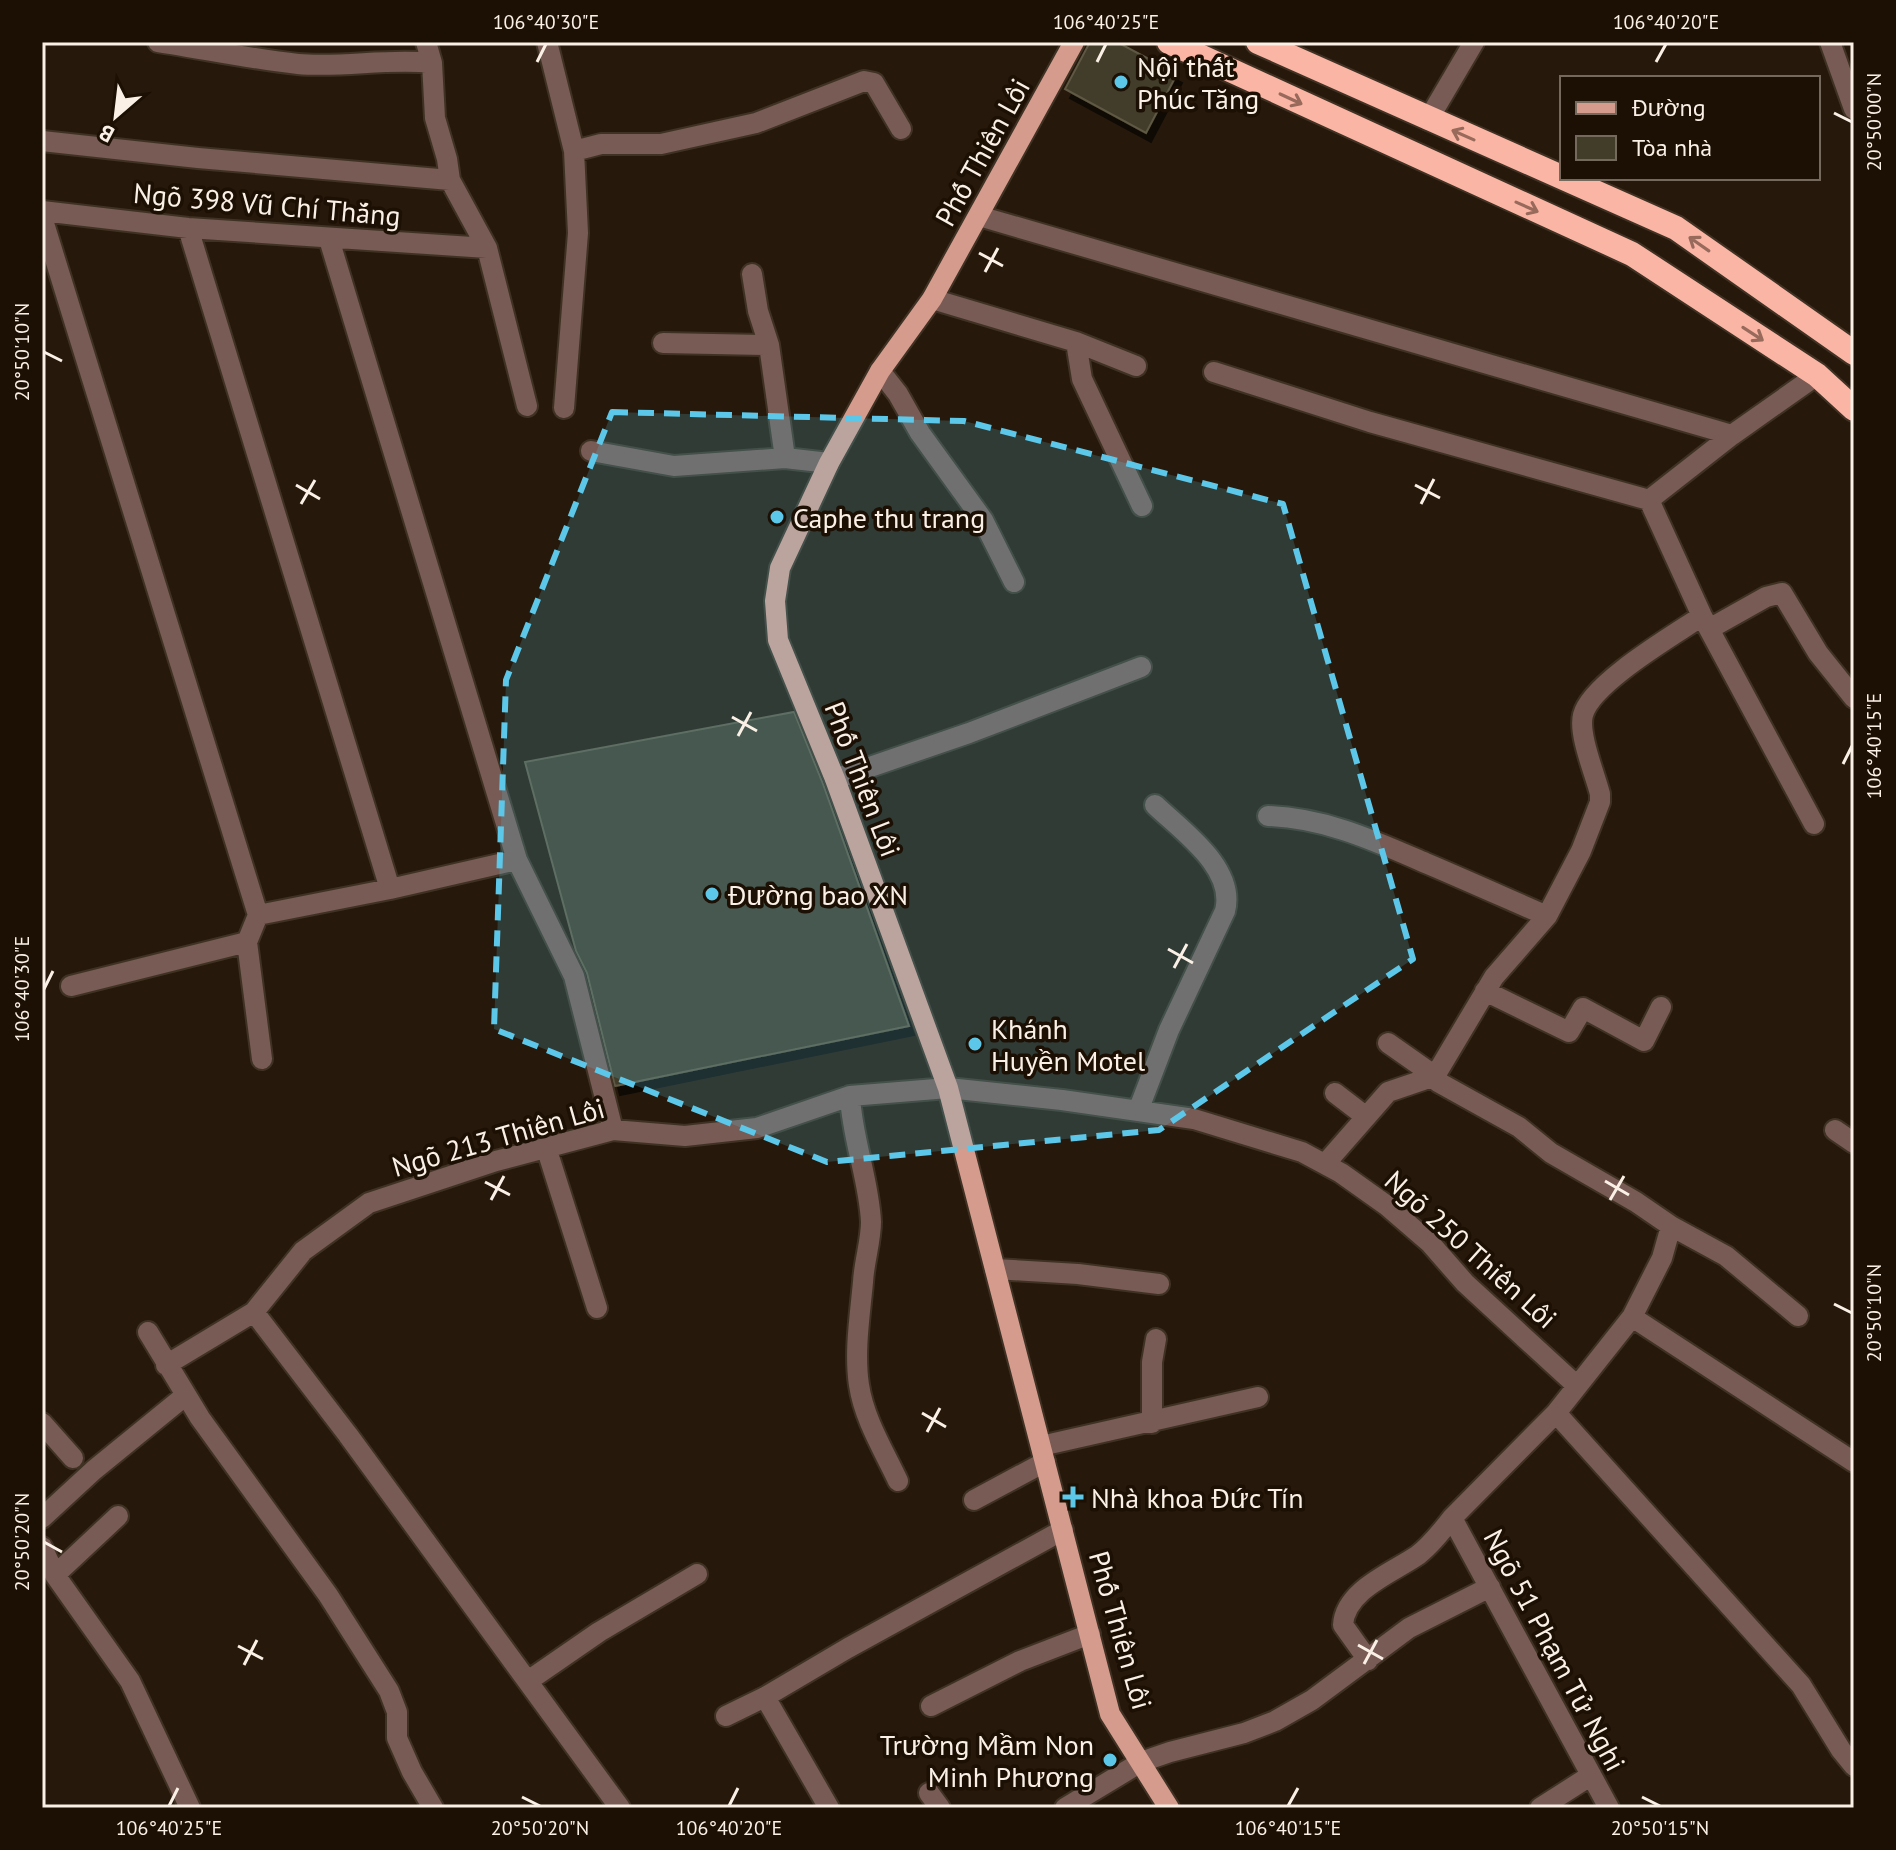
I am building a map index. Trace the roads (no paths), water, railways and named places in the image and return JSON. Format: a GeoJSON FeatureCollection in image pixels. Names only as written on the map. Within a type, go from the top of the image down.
{"type":"FeatureCollection","features":[{"type":"Feature","properties":{"kind":"highway"},"geometry":{"type":"LineString","coordinates":[[1169,42],[1632,254],[1817,375],[1854,409]]}},
{"type":"Feature","properties":{"kind":"highway"},"geometry":{"type":"LineString","coordinates":[[1258,42],[1560,177]]}},
{"type":"Feature","properties":{"kind":"highway"},"geometry":{"type":"LineString","coordinates":[[1566,180],[1676,228],[1854,353]]}},
{"type":"Feature","properties":{"kind":"main road","name":"Phố Thiên Lôi"},"geometry":{"type":"LineString","coordinates":[[1074,42],[932,299],[880,371],[829,463],[780,568],[775,601],[778,640],[835,779],[948,1088],[1110,1714],[1169,1808]]}},
{"type":"Feature","properties":{"kind":"street"},"geometry":{"type":"LineString","coordinates":[[158,42],[299,64],[356,65],[406,60],[432,63]]}},
{"type":"Feature","properties":{"kind":"street"},"geometry":{"type":"LineString","coordinates":[[426,42],[432,63],[435,118],[450,180],[487,248],[527,406]]}},
{"type":"Feature","properties":{"kind":"street"},"geometry":{"type":"LineString","coordinates":[[547,42],[574,151],[578,233],[564,408]]}},
{"type":"Feature","properties":{"kind":"street"},"geometry":{"type":"LineString","coordinates":[[1428,120],[1474,42]]}},
{"type":"Feature","properties":{"kind":"street"},"geometry":{"type":"LineString","coordinates":[[1830,42],[1854,109]]}},
{"type":"Feature","properties":{"kind":"street"},"geometry":{"type":"LineString","coordinates":[[574,151],[601,144],[661,144],[756,123],[864,81],[874,83],[901,129]]}},
{"type":"Feature","properties":{"kind":"street"},"geometry":{"type":"LineString","coordinates":[[42,141],[450,180]]}},
{"type":"Feature","properties":{"kind":"street"},"geometry":{"type":"LineString","coordinates":[[42,214],[258,915],[247,942],[262,1059]]}},
{"type":"Feature","properties":{"kind":"street","name":"Ngõ 398 Vũ Chí Thắng"},"geometry":{"type":"LineString","coordinates":[[42,214],[329,239],[487,248]]}},
{"type":"Feature","properties":{"kind":"street"},"geometry":{"type":"LineString","coordinates":[[979,216],[1732,435]]}},
{"type":"Feature","properties":{"kind":"street"},"geometry":{"type":"LineString","coordinates":[[188,228],[390,889]]}},
{"type":"Feature","properties":{"kind":"street"},"geometry":{"type":"LineString","coordinates":[[329,239],[517,860],[574,976],[613,1130]]}},
{"type":"Feature","properties":{"kind":"street"},"geometry":{"type":"LineString","coordinates":[[752,274],[758,311],[769,345],[785,458]]}},
{"type":"Feature","properties":{"kind":"street"},"geometry":{"type":"LineString","coordinates":[[932,299],[1076,342],[1136,366]]}},
{"type":"Feature","properties":{"kind":"street"},"geometry":{"type":"LineString","coordinates":[[1076,342],[1082,379],[1142,506]]}},
{"type":"Feature","properties":{"kind":"street"},"geometry":{"type":"LineString","coordinates":[[663,343],[769,345]]}},
{"type":"Feature","properties":{"kind":"street"},"geometry":{"type":"LineString","coordinates":[[880,371],[983,520],[1014,582]]}},
{"type":"Feature","properties":{"kind":"street"},"geometry":{"type":"LineString","coordinates":[[1214,372],[1370,422],[1649,500],[1706,623],[1814,824]]}},
{"type":"Feature","properties":{"kind":"street"},"geometry":{"type":"LineString","coordinates":[[1649,500],[1732,435],[1817,375]]}},
{"type":"Feature","properties":{"kind":"street"},"geometry":{"type":"LineString","coordinates":[[591,451],[674,466],[785,458],[829,463]]}},
{"type":"Feature","properties":{"kind":"street"},"geometry":{"type":"LineString","coordinates":[[1325,1164],[1388,1092],[1435,1076],[1494,977],[1547,916],[1581,851],[1600,802],[1583,731],[1583,715],[1591,698],[1638,658],[1706,623],[1782,593],[1818,653],[1854,698]]}},
{"type":"Feature","properties":{"kind":"street"},"geometry":{"type":"LineString","coordinates":[[835,779],[969,733],[1141,667]]}},
{"type":"Feature","properties":{"kind":"street"},"geometry":{"type":"LineString","coordinates":[[1138,1111],[1169,1030],[1228,900],[1214,864],[1155,805]]}},
{"type":"Feature","properties":{"kind":"street"},"geometry":{"type":"LineString","coordinates":[[1268,816],[1321,822],[1360,834],[1547,916]]}},
{"type":"Feature","properties":{"kind":"street"},"geometry":{"type":"LineString","coordinates":[[258,915],[517,860]]}},
{"type":"Feature","properties":{"kind":"street"},"geometry":{"type":"LineString","coordinates":[[71,986],[247,942]]}},
{"type":"Feature","properties":{"kind":"street"},"geometry":{"type":"LineString","coordinates":[[1485,991],[1569,1032],[1583,1008],[1644,1041],[1661,1007]]}},
{"type":"Feature","properties":{"kind":"street"},"geometry":{"type":"LineString","coordinates":[[1388,1043],[1435,1076],[1438,1082],[1519,1127],[1551,1153],[1726,1256],[1798,1316]]}},
{"type":"Feature","properties":{"kind":"street","name":"Ngõ 213 Thiên Lôi"},"geometry":{"type":"LineString","coordinates":[[166,1365],[254,1312],[303,1251],[369,1203],[496,1161],[613,1130],[685,1136],[757,1128],[850,1096],[948,1088]]}},
{"type":"Feature","properties":{"kind":"street","name":"Ngõ 250 Thiên Lôi"},"geometry":{"type":"LineString","coordinates":[[948,1088],[1194,1119],[1302,1152],[1386,1205],[1430,1243],[1465,1283],[1576,1385]]}},
{"type":"Feature","properties":{"kind":"street"},"geometry":{"type":"LineString","coordinates":[[1335,1093],[1365,1116]]}},
{"type":"Feature","properties":{"kind":"street"},"geometry":{"type":"LineString","coordinates":[[850,1096],[851,1123],[867,1190],[871,1224],[858,1341],[859,1385],[870,1422],[898,1481]]}},
{"type":"Feature","properties":{"kind":"street"},"geometry":{"type":"LineString","coordinates":[[1835,1130],[1854,1143]]}},
{"type":"Feature","properties":{"kind":"street"},"geometry":{"type":"LineString","coordinates":[[546,1147],[597,1308]]}},
{"type":"Feature","properties":{"kind":"street"},"geometry":{"type":"LineString","coordinates":[[1368,1660],[1343,1625],[1344,1612],[1366,1589],[1420,1553],[1556,1413],[1632,1317],[1662,1258],[1671,1226]]}},
{"type":"Feature","properties":{"kind":"street"},"geometry":{"type":"LineString","coordinates":[[995,1269],[1078,1274],[1159,1284]]}},
{"type":"Feature","properties":{"kind":"street"},"geometry":{"type":"LineString","coordinates":[[254,1312],[620,1808]]}},
{"type":"Feature","properties":{"kind":"street"},"geometry":{"type":"LineString","coordinates":[[1632,1317],[1854,1462]]}},
{"type":"Feature","properties":{"kind":"street"},"geometry":{"type":"LineString","coordinates":[[148,1332],[186,1395],[328,1595],[389,1691],[397,1712],[397,1738],[433,1808]]}},
{"type":"Feature","properties":{"kind":"street"},"geometry":{"type":"LineString","coordinates":[[1152,1423],[1152,1362],[1156,1339]]}},
{"type":"Feature","properties":{"kind":"street"},"geometry":{"type":"LineString","coordinates":[[42,1518],[94,1470],[186,1395]]}},
{"type":"Feature","properties":{"kind":"street"},"geometry":{"type":"LineString","coordinates":[[974,1500],[1043,1454],[1090,1433],[1152,1423],[1258,1397]]}},
{"type":"Feature","properties":{"kind":"street"},"geometry":{"type":"LineString","coordinates":[[1556,1413],[1801,1685],[1854,1766]]}},
{"type":"Feature","properties":{"kind":"street"},"geometry":{"type":"LineString","coordinates":[[42,1423],[73,1458]]}},
{"type":"Feature","properties":{"kind":"street"},"geometry":{"type":"LineString","coordinates":[[55,1575],[118,1516]]}},
{"type":"Feature","properties":{"kind":"street","name":"Ngõ 51 Phạm Tử Nghi"},"geometry":{"type":"LineString","coordinates":[[1452,1518],[1609,1808]]}},
{"type":"Feature","properties":{"kind":"street"},"geometry":{"type":"LineString","coordinates":[[726,1716],[1063,1530]]}},
{"type":"Feature","properties":{"kind":"street"},"geometry":{"type":"LineString","coordinates":[[42,1547],[55,1575],[130,1681],[190,1808]]}},
{"type":"Feature","properties":{"kind":"street"},"geometry":{"type":"LineString","coordinates":[[528,1681],[599,1632],[697,1574]]}},
{"type":"Feature","properties":{"kind":"street"},"geometry":{"type":"LineString","coordinates":[[1065,1808],[1141,1762],[1244,1733],[1275,1721],[1312,1700],[1409,1628],[1490,1587]]}},
{"type":"Feature","properties":{"kind":"street"},"geometry":{"type":"LineString","coordinates":[[931,1706],[1020,1661],[1090,1634]]}},
{"type":"Feature","properties":{"kind":"street"},"geometry":{"type":"LineString","coordinates":[[765,1697],[829,1808]]}},
{"type":"Feature","properties":{"kind":"street"},"geometry":{"type":"LineString","coordinates":[[1540,1808],[1590,1776]]}},
{"type":"Feature","properties":{"kind":"place","name":"Nội thất Phúc Tăng"},"geometry":{"type":"Point","coordinates":[1121,82]}},
{"type":"Feature","properties":{"kind":"place","name":"Caphe thu trang"},"geometry":{"type":"Point","coordinates":[777,517]}},
{"type":"Feature","properties":{"kind":"place","name":"Đường bao XN"},"geometry":{"type":"Point","coordinates":[712,894]}},
{"type":"Feature","properties":{"kind":"place","name":"Khánh Huyền Motel"},"geometry":{"type":"Point","coordinates":[975,1044]}},
{"type":"Feature","properties":{"kind":"place","name":"Nhà khoa Đức Tín"},"geometry":{"type":"Point","coordinates":[1073,1497]}},
{"type":"Feature","properties":{"kind":"place","name":"Trường Mầm Non Minh Phương"},"geometry":{"type":"Point","coordinates":[1110,1760]}}]}
